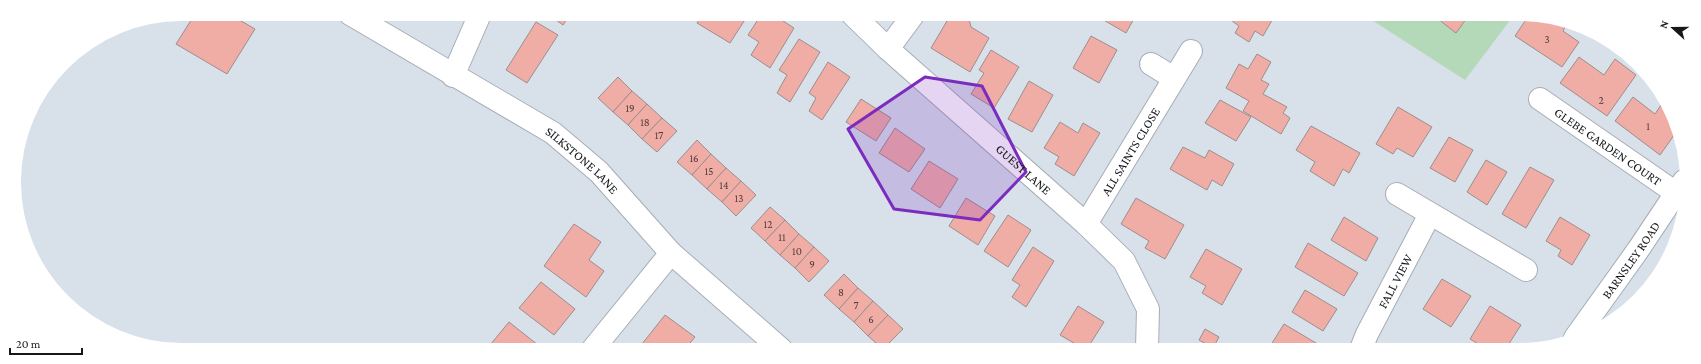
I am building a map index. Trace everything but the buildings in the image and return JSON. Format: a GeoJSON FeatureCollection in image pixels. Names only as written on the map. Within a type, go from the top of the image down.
{"type":"FeatureCollection","features":[{"type":"Feature","properties":{"kind":"street","name":"SILKSTONE LANE"},"geometry":{"type":"LineString","coordinates":[[362,21],[453,76],[553,133],[599,172],[671,253],[774,343]]}},
{"type":"Feature","properties":{"kind":"street"},"geometry":{"type":"LineString","coordinates":[[453,76],[477,21]]}},
{"type":"Feature","properties":{"kind":"street","name":"GUEST LANE"},"geometry":{"type":"LineString","coordinates":[[859,21],[888,49],[1086,224],[1124,261],[1148,309],[1147,343]]}},
{"type":"Feature","properties":{"kind":"street"},"geometry":{"type":"LineString","coordinates":[[888,49],[909,21]]}},
{"type":"Feature","properties":{"kind":"street","name":"ALL SAINTS CLOSE"},"geometry":{"type":"LineString","coordinates":[[1086,224],[1191,51]]}},
{"type":"Feature","properties":{"kind":"street"},"geometry":{"type":"LineString","coordinates":[[1151,64],[1174,78]]}},
{"type":"Feature","properties":{"kind":"street","name":"GLEBE GARDEN COURT"},"geometry":{"type":"LineString","coordinates":[[1540,99],[1680,187]]}},
{"type":"Feature","properties":{"kind":"street","name":"BARNSLEY ROAD"},"geometry":{"type":"LineString","coordinates":[[1580,331],[1638,250],[1680,187]]}},
{"type":"Feature","properties":{"kind":"street"},"geometry":{"type":"LineString","coordinates":[[1397,194],[1526,270]]}},
{"type":"Feature","properties":{"kind":"street","name":"FALL VIEW"},"geometry":{"type":"LineString","coordinates":[[1364,343],[1430,214]]}},
{"type":"Feature","properties":{"kind":"street"},"geometry":{"type":"LineString","coordinates":[[598,343],[671,253]]}},
{"type":"Feature","properties":{"kind":"highlighted area"},"geometry":{"type":"Polygon","coordinates":[[[925,77],[982,86],[1026,172],[980,220],[894,209],[848,129],[925,77]]]}},
{"type":"Feature","properties":{"kind":"green space"},"geometry":{"type":"Polygon","coordinates":[[[1373,21],[1509,21],[1465,80],[1373,21]]]}}]}
